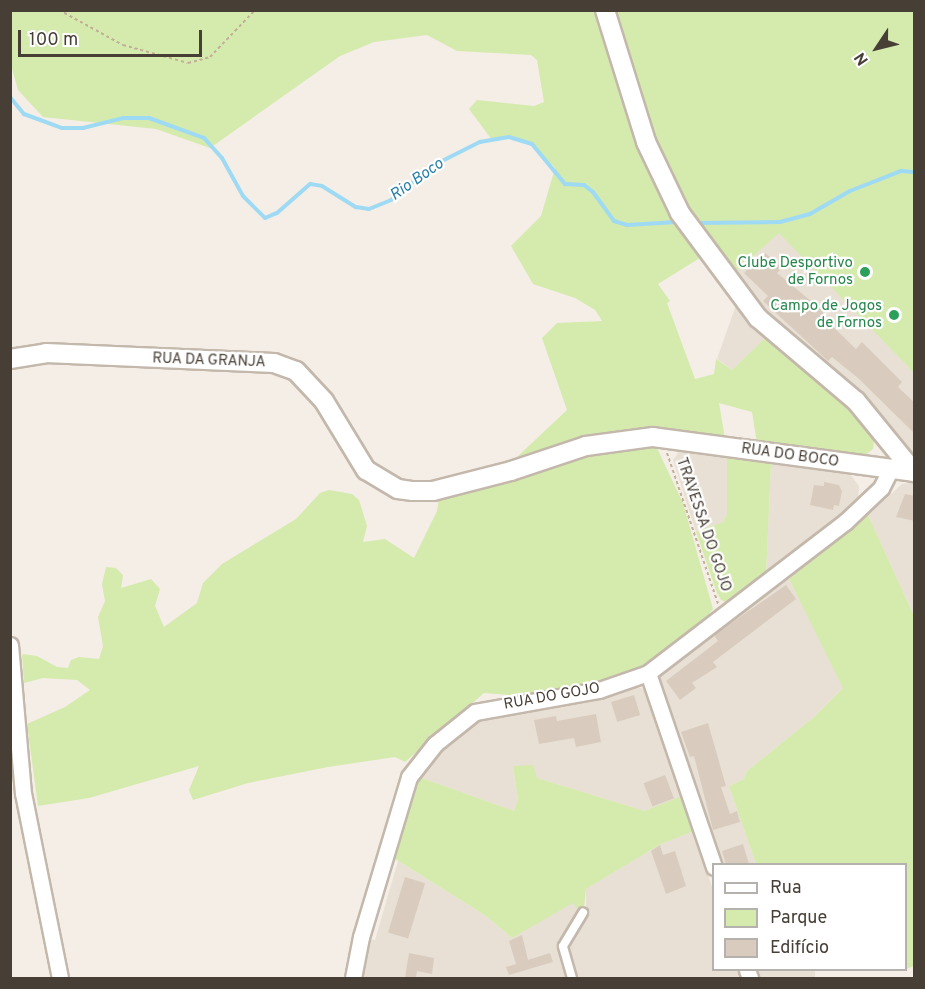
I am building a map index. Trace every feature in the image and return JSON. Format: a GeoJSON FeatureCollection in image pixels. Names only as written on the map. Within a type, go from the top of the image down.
{"type":"FeatureCollection","features":[{"type":"Feature","properties":{"kind":"street"},"geometry":{"type":"LineString","coordinates":[[605,10],[646,142],[680,213],[758,318],[856,401],[915,472]]}},
{"type":"Feature","properties":{"kind":"street","name":"RUA DA GRANJA"},"geometry":{"type":"LineString","coordinates":[[10,359],[46,353],[274,363],[296,371],[324,401],[366,470],[398,489],[412,491],[433,490],[511,471],[620,439],[665,438]]}},
{"type":"Feature","properties":{"kind":"street"},"geometry":{"type":"LineString","coordinates":[[883,432],[890,470]]}},
{"type":"Feature","properties":{"kind":"street","name":"RUA DO BOCO"},"geometry":{"type":"LineString","coordinates":[[665,438],[915,472]]}},
{"type":"Feature","properties":{"kind":"street","name":"RUA DO GOJO"},"geometry":{"type":"LineString","coordinates":[[353,978],[362,937],[409,777],[435,744],[475,712],[599,690],[648,673],[726,616],[845,522],[881,488],[890,470]]}},
{"type":"Feature","properties":{"kind":"street"},"geometry":{"type":"LineString","coordinates":[[10,645],[23,793],[60,978]]}},
{"type":"Feature","properties":{"kind":"street"},"geometry":{"type":"LineString","coordinates":[[648,673],[713,863]]}},
{"type":"Feature","properties":{"kind":"lane"},"geometry":{"type":"LineString","coordinates":[[572,978],[563,946],[583,913]]}},
{"type":"Feature","properties":{"kind":"path"},"geometry":{"type":"LineString","coordinates":[[59,10],[123,45],[188,63],[210,57],[255,10]]}},
{"type":"Feature","properties":{"kind":"path","name":"TRAVESSA DO GOJO"},"geometry":{"type":"LineString","coordinates":[[665,438],[719,606],[726,616]]}},
{"type":"Feature","properties":{"kind":"shaded area"},"geometry":{"type":"Polygon","coordinates":[[[779,232],[914,373],[914,456],[873,405],[759,308],[733,274],[779,232]]]}},
{"type":"Feature","properties":{"kind":"shaded area"},"geometry":{"type":"Polygon","coordinates":[[[736,305],[765,338],[732,370],[717,359],[736,305]]]}},
{"type":"Feature","properties":{"kind":"shaded area"},"geometry":{"type":"Polygon","coordinates":[[[681,449],[727,457],[727,514],[723,522],[696,532],[673,460],[681,449]]]}},
{"type":"Feature","properties":{"kind":"shaded area"},"geometry":{"type":"Polygon","coordinates":[[[771,463],[849,473],[859,486],[858,499],[766,577],[771,463]]]}},
{"type":"Feature","properties":{"kind":"shaded area"},"geometry":{"type":"Polygon","coordinates":[[[914,482],[914,616],[868,515],[902,484],[914,482]]]}},
{"type":"Feature","properties":{"kind":"shaded area"},"geometry":{"type":"Polygon","coordinates":[[[789,579],[844,687],[814,717],[747,771],[744,779],[729,786],[756,863],[720,863],[660,678],[665,670],[789,579]]]}},
{"type":"Feature","properties":{"kind":"shaded area"},"geometry":{"type":"Polygon","coordinates":[[[636,686],[645,690],[649,696],[682,796],[679,800],[645,811],[537,778],[513,766],[518,799],[514,811],[419,777],[440,749],[464,727],[505,713],[597,700],[636,686]]]}},
{"type":"Feature","properties":{"kind":"shaded area"},"geometry":{"type":"Polygon","coordinates":[[[694,831],[712,887],[712,971],[740,971],[743,978],[575,978],[565,949],[577,925],[586,917],[586,889],[661,844],[694,831]]]}},
{"type":"Feature","properties":{"kind":"shaded area"},"geometry":{"type":"Polygon","coordinates":[[[398,861],[486,916],[512,938],[573,902],[579,911],[559,948],[570,978],[361,978],[366,939],[375,940],[398,861]]]}},
{"type":"Feature","properties":{"kind":"shaded area"},"geometry":{"type":"Polygon","coordinates":[[[754,971],[815,971],[815,978],[754,978],[754,971]]]}},
{"type":"Feature","properties":{"kind":"green space"},"geometry":{"type":"Polygon","coordinates":[[[10,11],[596,11],[634,129],[703,256],[658,284],[670,301],[667,303],[695,379],[714,374],[716,359],[732,370],[765,338],[848,402],[875,433],[873,449],[865,455],[757,443],[752,412],[719,403],[725,439],[648,428],[581,437],[517,457],[567,410],[542,338],[557,323],[602,321],[595,310],[575,298],[533,284],[511,246],[541,216],[555,168],[532,144],[509,137],[492,140],[469,109],[477,100],[534,106],[544,102],[537,60],[531,55],[457,51],[427,35],[374,42],[340,56],[210,148],[156,129],[43,117],[18,90],[11,65],[10,11]]]}},
{"type":"Feature","properties":{"kind":"green space"},"geometry":{"type":"Polygon","coordinates":[[[613,11],[914,11],[914,373],[779,233],[733,274],[695,223],[657,152],[613,11]]]}},
{"type":"Feature","properties":{"kind":"green space"},"geometry":{"type":"Polygon","coordinates":[[[656,446],[683,503],[713,609],[694,632],[631,672],[610,681],[561,691],[521,696],[484,693],[405,762],[395,757],[328,767],[248,783],[193,800],[189,790],[199,766],[89,798],[38,806],[27,724],[65,707],[90,690],[77,680],[43,678],[24,683],[22,654],[37,656],[57,667],[68,668],[71,660],[79,657],[99,659],[103,646],[98,617],[105,601],[102,584],[106,567],[116,568],[123,575],[121,588],[151,579],[160,589],[155,606],[164,627],[197,603],[203,583],[222,564],[296,519],[320,493],[329,490],[352,494],[359,500],[367,526],[363,542],[385,539],[414,558],[437,511],[439,498],[594,453],[656,446]]]}},
{"type":"Feature","properties":{"kind":"green space"},"geometry":{"type":"Polygon","coordinates":[[[727,457],[771,463],[766,577],[731,604],[721,600],[717,593],[696,532],[723,522],[727,514],[727,457]]]}},
{"type":"Feature","properties":{"kind":"green space"},"geometry":{"type":"Polygon","coordinates":[[[868,515],[914,616],[914,966],[907,969],[907,863],[756,863],[729,786],[744,779],[747,771],[814,717],[843,688],[789,579],[868,515]]]}},
{"type":"Feature","properties":{"kind":"green space"},"geometry":{"type":"Polygon","coordinates":[[[533,765],[537,778],[645,811],[682,796],[694,831],[661,844],[586,889],[584,909],[579,911],[573,903],[512,938],[486,916],[392,857],[419,777],[514,811],[518,799],[513,766],[533,765]]]}},
{"type":"Feature","properties":{"kind":"building"},"geometry":{"type":"Polygon","coordinates":[[[764,252],[782,268],[777,273],[822,310],[825,319],[856,349],[862,342],[902,382],[898,387],[915,403],[915,434],[858,378],[832,357],[828,361],[763,301],[768,296],[744,273],[764,252]]]}},
{"type":"Feature","properties":{"kind":"building"},"geometry":{"type":"Polygon","coordinates":[[[824,482],[839,485],[842,491],[839,506],[834,505],[833,510],[810,505],[814,485],[824,486],[824,482]]]}},
{"type":"Feature","properties":{"kind":"building"},"geometry":{"type":"Polygon","coordinates":[[[905,494],[915,496],[915,521],[896,517],[905,494]]]}},
{"type":"Feature","properties":{"kind":"building"},"geometry":{"type":"Polygon","coordinates":[[[786,585],[796,599],[713,662],[717,667],[692,683],[696,688],[680,700],[666,681],[718,641],[714,635],[786,585]]]}},
{"type":"Feature","properties":{"kind":"building"},"geometry":{"type":"Polygon","coordinates":[[[634,695],[640,715],[617,722],[611,702],[634,695]]]}},
{"type":"Feature","properties":{"kind":"building"},"geometry":{"type":"Polygon","coordinates":[[[596,714],[601,742],[576,747],[574,738],[539,744],[534,720],[556,716],[557,721],[596,714]]]}},
{"type":"Feature","properties":{"kind":"building"},"geometry":{"type":"Polygon","coordinates":[[[708,723],[726,786],[721,787],[730,814],[737,811],[740,822],[713,830],[694,756],[690,757],[681,732],[708,723]]]}},
{"type":"Feature","properties":{"kind":"building"},"geometry":{"type":"Polygon","coordinates":[[[665,775],[674,798],[652,807],[644,783],[665,775]]]}},
{"type":"Feature","properties":{"kind":"building"},"geometry":{"type":"Polygon","coordinates":[[[743,844],[749,863],[726,863],[722,851],[743,844]]]}},
{"type":"Feature","properties":{"kind":"building"},"geometry":{"type":"Polygon","coordinates":[[[660,845],[663,855],[675,851],[686,886],[666,894],[651,851],[660,845]]]}},
{"type":"Feature","properties":{"kind":"building"},"geometry":{"type":"Polygon","coordinates":[[[405,877],[425,883],[408,939],[388,932],[405,877]]]}},
{"type":"Feature","properties":{"kind":"building"},"geometry":{"type":"Polygon","coordinates":[[[522,935],[528,960],[550,953],[553,962],[509,975],[506,967],[516,964],[509,941],[522,935]]]}},
{"type":"Feature","properties":{"kind":"building"},"geometry":{"type":"Polygon","coordinates":[[[409,953],[434,958],[432,974],[417,971],[416,978],[405,978],[409,953]]]}},
{"type":"Feature","properties":{"kind":"waterway","name":"Rio Boco"},"geometry":{"type":"LineString","coordinates":[[10,97],[24,114],[62,128],[83,128],[123,118],[149,118],[204,138],[222,158],[243,196],[265,218],[277,213],[310,184],[322,186],[356,207],[369,209],[391,200],[432,166],[480,142],[509,137],[532,144],[565,184],[584,185],[593,192],[614,221],[627,225],[677,222]]}},
{"type":"Feature","properties":{"kind":"waterway","name":"Rio Boco"},"geometry":{"type":"LineString","coordinates":[[696,223],[780,222],[810,214],[850,191],[901,171],[914,172]]}},
{"type":"Feature","properties":{"kind":"place","name":"Clube Desportivo de Fornos"},"geometry":{"type":"Point","coordinates":[865,272]}},
{"type":"Feature","properties":{"kind":"place","name":"Campo de Jogos de Fornos"},"geometry":{"type":"Point","coordinates":[894,315]}}]}
